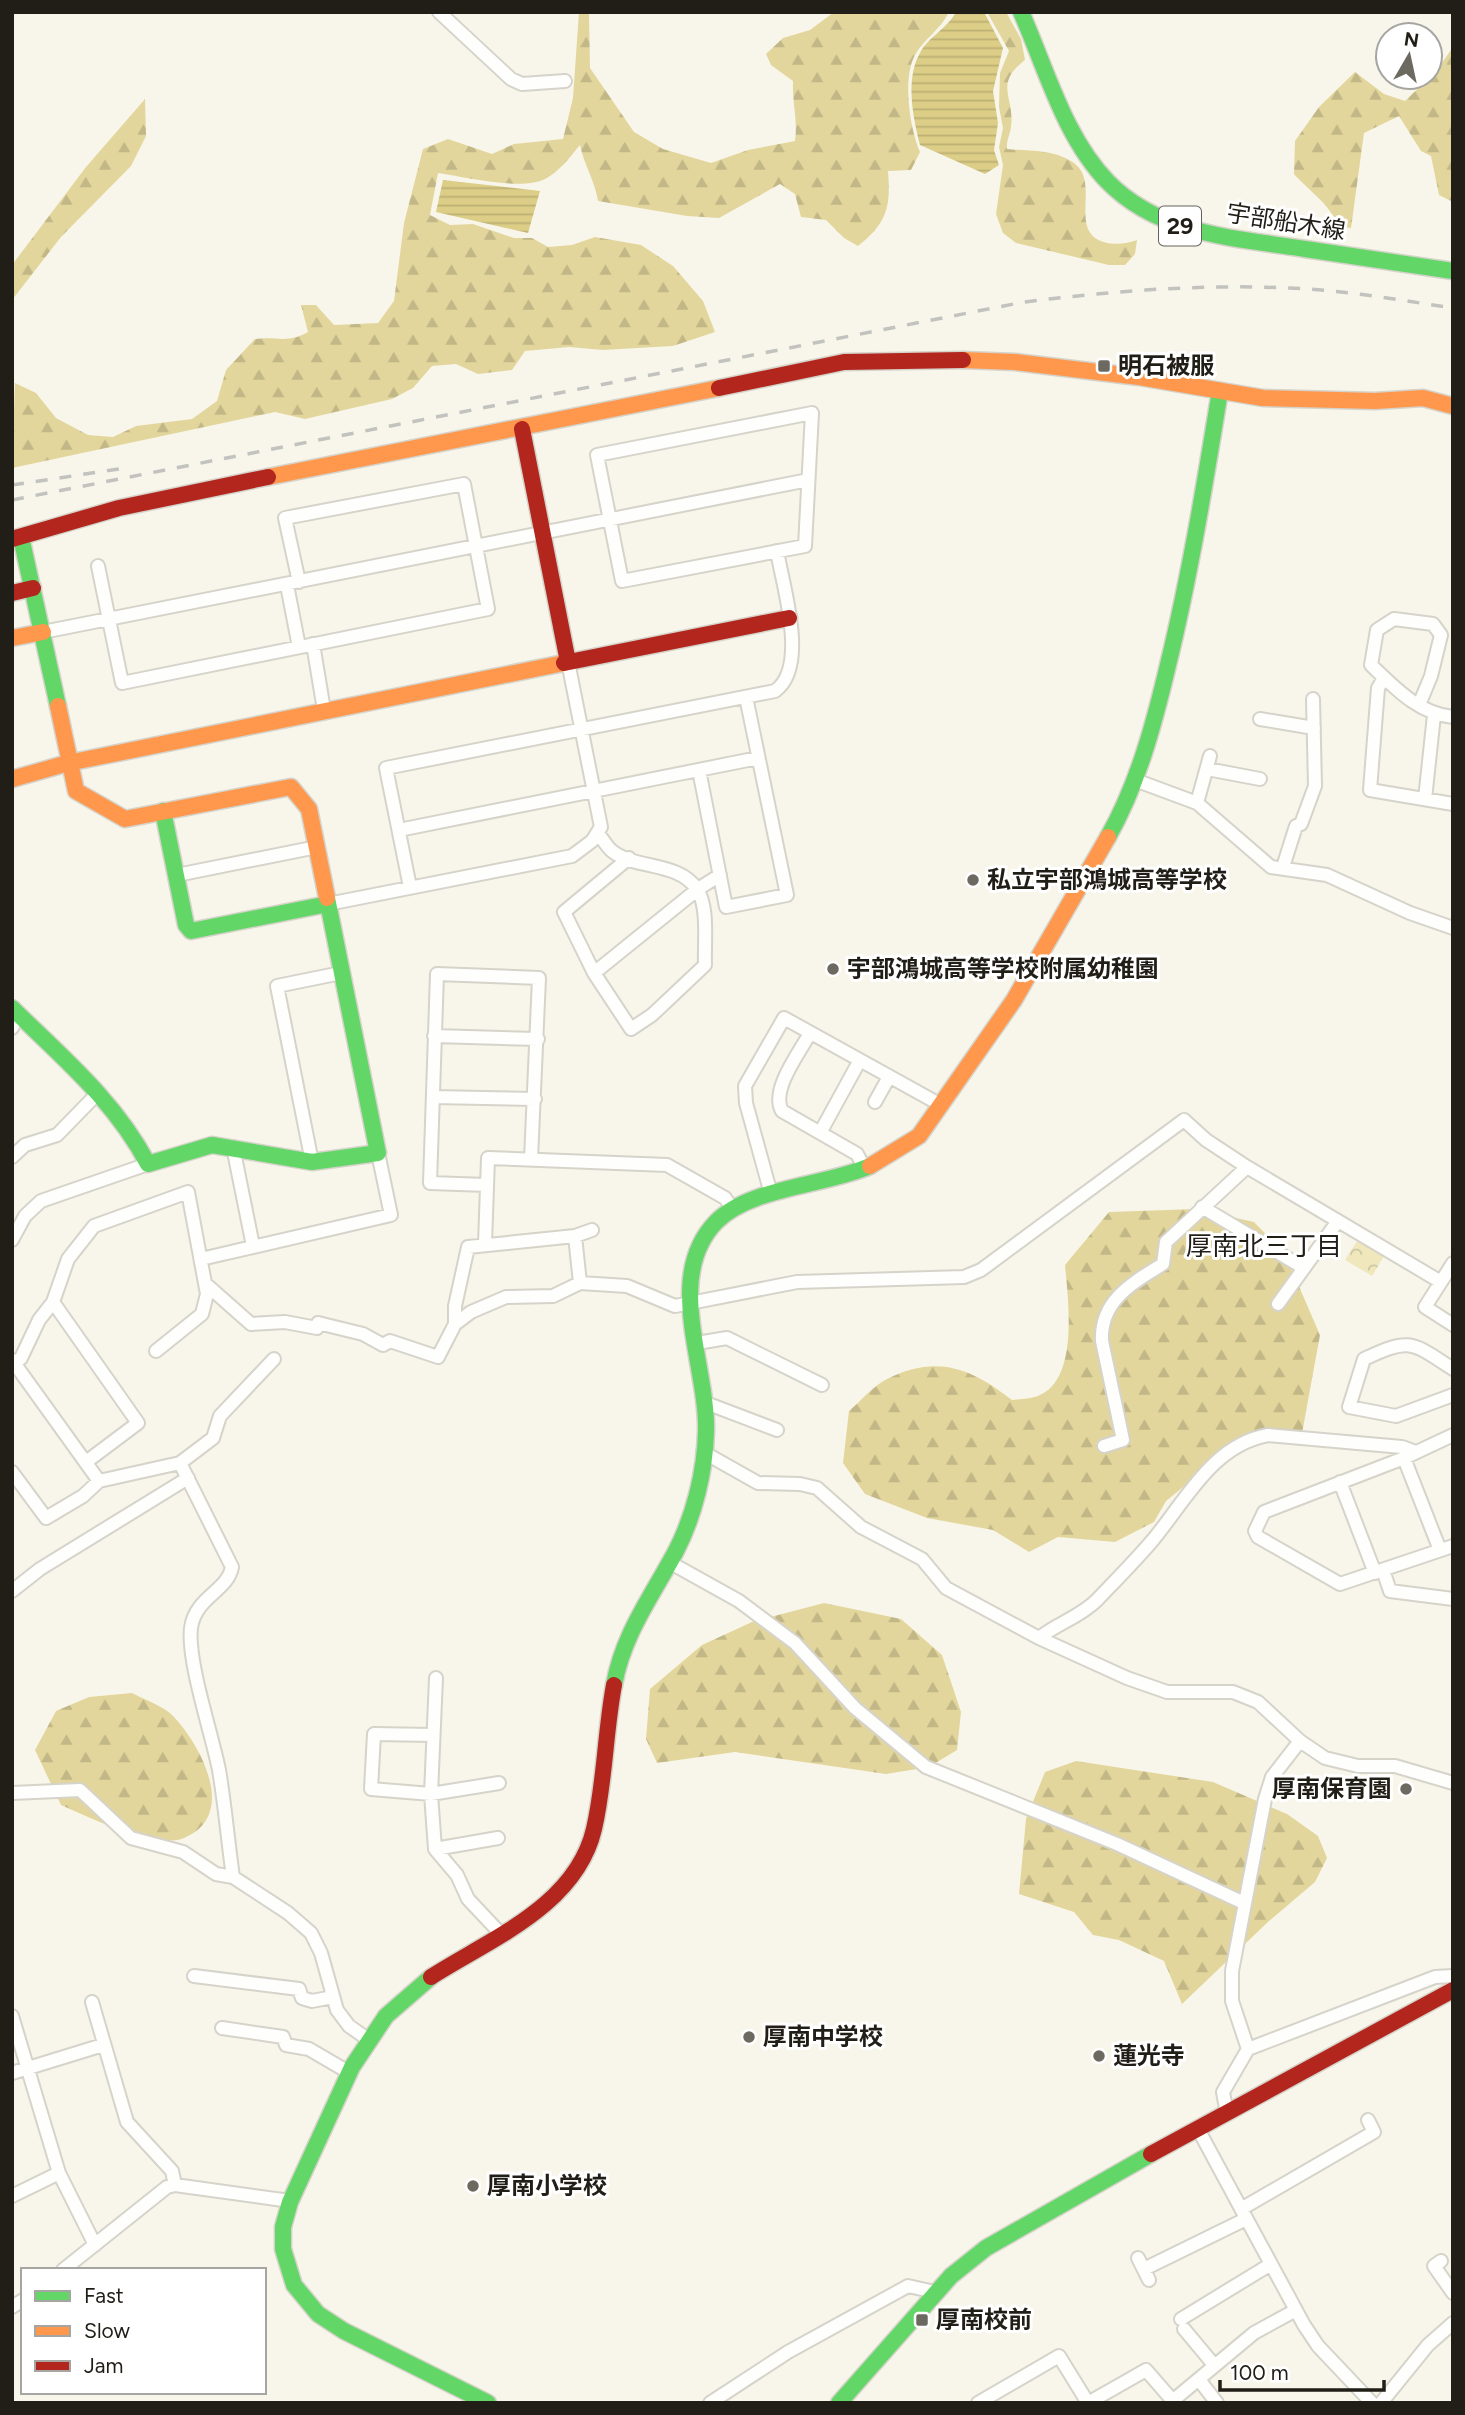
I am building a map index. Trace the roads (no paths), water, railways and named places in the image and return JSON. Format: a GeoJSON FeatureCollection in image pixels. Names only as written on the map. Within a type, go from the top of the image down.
{"type":"FeatureCollection","features":[{"type":"Feature","properties":{"kind":"street"},"geometry":{"type":"LineString","coordinates":[[439,12],[511,79],[522,84],[565,81]]}},
{"type":"Feature","properties":{"kind":"street","name":"宇部船木線"},"geometry":{"type":"LineString","coordinates":[[1021,12],[1083,149],[1107,182],[1138,206],[1180,226],[1215,235],[1453,271]]}},
{"type":"Feature","properties":{"kind":"street"},"geometry":{"type":"LineString","coordinates":[[201,1259],[390,1215],[309,809],[291,787],[125,819],[76,791],[33,588],[17,538],[119,508],[187,493],[522,429],[844,362],[942,359],[1015,362],[1139,377],[1263,398],[1307,401],[1423,398],[1453,406]]}},
{"type":"Feature","properties":{"kind":"street"},"geometry":{"type":"LineString","coordinates":[[488,2403],[339,2328],[310,2307],[296,2288],[283,2250],[283,2227],[290,2201],[350,2073],[369,2040],[404,1998],[438,1971],[557,1895],[587,1853],[597,1812],[620,1658],[637,1615],[669,1562],[690,1517],[703,1452],[706,1403],[689,1275],[699,1244],[713,1224],[732,1208],[771,1194],[865,1169],[901,1152],[919,1136],[1014,1000],[1125,807],[1157,711],[1187,588],[1220,390]]}},
{"type":"Feature","properties":{"kind":"street"},"geometry":{"type":"LineString","coordinates":[[812,413],[805,546],[622,581],[609,518],[597,455],[812,413]]}},
{"type":"Feature","properties":{"kind":"street"},"geometry":{"type":"LineString","coordinates":[[163,811],[186,925],[191,931],[572,856],[598,834],[601,827],[522,429]]}},
{"type":"Feature","properties":{"kind":"street"},"geometry":{"type":"LineString","coordinates":[[12,638],[808,480]]}},
{"type":"Feature","properties":{"kind":"street"},"geometry":{"type":"LineString","coordinates":[[98,566],[122,683],[488,609],[464,484],[285,518],[299,647]]}},
{"type":"Feature","properties":{"kind":"street"},"geometry":{"type":"LineString","coordinates":[[410,887],[386,768],[581,727],[775,691],[784,684],[790,674],[793,659],[777,551]]}},
{"type":"Feature","properties":{"kind":"street"},"geometry":{"type":"LineString","coordinates":[[12,593],[33,588]]}},
{"type":"Feature","properties":{"kind":"street"},"geometry":{"type":"LineString","coordinates":[[12,779],[68,763],[789,618]]}},
{"type":"Feature","properties":{"kind":"street"},"geometry":{"type":"LineString","coordinates":[[1419,705],[1431,676],[1441,635],[1433,624],[1394,618],[1377,631],[1371,664],[1384,678],[1419,705],[1434,715],[1453,717]]}},
{"type":"Feature","properties":{"kind":"street"},"geometry":{"type":"LineString","coordinates":[[313,644],[324,710]]}},
{"type":"Feature","properties":{"kind":"street"},"geometry":{"type":"LineString","coordinates":[[1384,678],[1378,688],[1370,790],[1453,804]]}},
{"type":"Feature","properties":{"kind":"street"},"geometry":{"type":"LineString","coordinates":[[699,770],[726,907],[787,895],[746,697]]}},
{"type":"Feature","properties":{"kind":"street"},"geometry":{"type":"LineString","coordinates":[[1283,867],[1296,826],[1301,824],[1315,786],[1313,699]]}},
{"type":"Feature","properties":{"kind":"street"},"geometry":{"type":"LineString","coordinates":[[1425,799],[1434,715]]}},
{"type":"Feature","properties":{"kind":"street"},"geometry":{"type":"LineString","coordinates":[[1260,719],[1314,728]]}},
{"type":"Feature","properties":{"kind":"street"},"geometry":{"type":"LineString","coordinates":[[400,830],[758,758]]}},
{"type":"Feature","properties":{"kind":"street"},"geometry":{"type":"LineString","coordinates":[[1197,803],[1209,763],[1260,779]]}},
{"type":"Feature","properties":{"kind":"street"},"geometry":{"type":"LineString","coordinates":[[1135,780],[1197,803],[1263,862],[1327,875],[1410,913],[1453,928]]}},
{"type":"Feature","properties":{"kind":"street"},"geometry":{"type":"LineString","coordinates":[[598,834],[613,852],[669,869],[698,889],[703,908],[705,965],[652,1015],[631,1029],[594,973],[564,912],[629,858]]}},
{"type":"Feature","properties":{"kind":"street"},"geometry":{"type":"LineString","coordinates":[[177,875],[317,847]]}},
{"type":"Feature","properties":{"kind":"street"},"geometry":{"type":"LineString","coordinates":[[594,973],[698,889],[720,875]]}},
{"type":"Feature","properties":{"kind":"street"},"geometry":{"type":"LineString","coordinates":[[312,1162],[277,986],[341,973]]}},
{"type":"Feature","properties":{"kind":"street"},"geometry":{"type":"LineString","coordinates":[[487,1185],[430,1183],[437,974],[538,978],[538,1039],[531,1159]]}},
{"type":"Feature","properties":{"kind":"street"},"geometry":{"type":"LineString","coordinates":[[15,1017],[97,1094],[137,1140],[148,1164]]}},
{"type":"Feature","properties":{"kind":"street"},"geometry":{"type":"LineString","coordinates":[[771,1194],[746,1103],[746,1086],[784,1018],[941,1105]]}},
{"type":"Feature","properties":{"kind":"street"},"geometry":{"type":"LineString","coordinates":[[810,1033],[780,1090],[778,1104],[782,1111],[857,1154],[865,1169]]}},
{"type":"Feature","properties":{"kind":"street"},"geometry":{"type":"LineString","coordinates":[[434,1036],[538,1039]]}},
{"type":"Feature","properties":{"kind":"street"},"geometry":{"type":"LineString","coordinates":[[820,1133],[860,1060]]}},
{"type":"Feature","properties":{"kind":"street"},"geometry":{"type":"LineString","coordinates":[[875,1102],[890,1077]]}},
{"type":"Feature","properties":{"kind":"street"},"geometry":{"type":"LineString","coordinates":[[12,1157],[25,1145],[57,1135],[97,1094]]}},
{"type":"Feature","properties":{"kind":"street"},"geometry":{"type":"LineString","coordinates":[[433,1097],[535,1099]]}},
{"type":"Feature","properties":{"kind":"street"},"geometry":{"type":"LineString","coordinates":[[455,1324],[497,1300],[553,1296],[580,1283],[627,1286],[675,1306],[797,1282],[971,1275],[1184,1120],[1206,1140],[1247,1167],[1441,1282]]}},
{"type":"Feature","properties":{"kind":"street"},"geometry":{"type":"LineString","coordinates":[[12,1240],[25,1216],[41,1201],[212,1145],[312,1162],[378,1153]]}},
{"type":"Feature","properties":{"kind":"street"},"geometry":{"type":"LineString","coordinates":[[233,1147],[253,1246]]}},
{"type":"Feature","properties":{"kind":"street"},"geometry":{"type":"LineString","coordinates":[[485,1244],[488,1158],[667,1165],[725,1198],[732,1208]]}},
{"type":"Feature","properties":{"kind":"street"},"geometry":{"type":"LineString","coordinates":[[1104,1446],[1123,1440],[1102,1341],[1101,1328],[1106,1315],[1121,1292],[1163,1264],[1166,1242],[1247,1167]]}},
{"type":"Feature","properties":{"kind":"street"},"geometry":{"type":"LineString","coordinates":[[99,1481],[13,1363],[21,1358],[38,1320],[53,1302],[68,1259],[94,1226],[188,1192],[208,1286],[202,1314],[156,1351]]}},
{"type":"Feature","properties":{"kind":"street"},"geometry":{"type":"LineString","coordinates":[[1202,1207],[1304,1268]]}},
{"type":"Feature","properties":{"kind":"street"},"geometry":{"type":"LineString","coordinates":[[1278,1304],[1338,1221]]}},
{"type":"Feature","properties":{"kind":"street"},"geometry":{"type":"LineString","coordinates":[[208,1286],[251,1324],[275,1322],[317,1328],[318,1323],[346,1328],[383,1345],[390,1341],[438,1357],[455,1324],[455,1306],[468,1247],[575,1236],[592,1230]]}},
{"type":"Feature","properties":{"kind":"street"},"geometry":{"type":"LineString","coordinates":[[575,1236],[580,1283]]}},
{"type":"Feature","properties":{"kind":"street"},"geometry":{"type":"LineString","coordinates":[[1453,1263],[1425,1307],[1453,1325]]}},
{"type":"Feature","properties":{"kind":"street"},"geometry":{"type":"LineString","coordinates":[[53,1302],[138,1423],[86,1462]]}},
{"type":"Feature","properties":{"kind":"street"},"geometry":{"type":"LineString","coordinates":[[697,1343],[727,1338],[822,1385]]}},
{"type":"Feature","properties":{"kind":"street"},"geometry":{"type":"LineString","coordinates":[[1453,1369],[1417,1346],[1397,1343],[1364,1359],[1349,1407],[1396,1416],[1453,1395]]}},
{"type":"Feature","properties":{"kind":"street"},"geometry":{"type":"LineString","coordinates":[[12,1472],[46,1518],[83,1496],[99,1481],[180,1464],[213,1438],[220,1416],[274,1359]]}},
{"type":"Feature","properties":{"kind":"street"},"geometry":{"type":"LineString","coordinates":[[706,1403],[777,1430]]}},
{"type":"Feature","properties":{"kind":"street"},"geometry":{"type":"LineString","coordinates":[[1039,1638],[1089,1607],[1152,1541],[1188,1490],[1246,1441],[1268,1435],[1390,1446],[1409,1454],[1446,1548],[1340,1584],[1258,1537],[1255,1531],[1264,1512],[1409,1454],[1453,1435]]}},
{"type":"Feature","properties":{"kind":"street"},"geometry":{"type":"LineString","coordinates":[[703,1452],[758,1483],[800,1484],[817,1488],[861,1527],[922,1559],[946,1588],[1039,1638],[1152,1687],[1182,1693],[1225,1691],[1245,1696],[1264,1706],[1300,1741],[1325,1758],[1342,1763],[1395,1766],[1453,1783]]}},
{"type":"Feature","properties":{"kind":"street"},"geometry":{"type":"LineString","coordinates":[[180,1464],[232,1567],[226,1580],[194,1613],[190,1641],[219,1773],[233,1877]]}},
{"type":"Feature","properties":{"kind":"street"},"geometry":{"type":"LineString","coordinates":[[12,1591],[40,1569],[187,1478]]}},
{"type":"Feature","properties":{"kind":"street"},"geometry":{"type":"LineString","coordinates":[[1340,1482],[1390,1591],[1453,1599]]}},
{"type":"Feature","properties":{"kind":"street"},"geometry":{"type":"LineString","coordinates":[[669,1562],[739,1601],[795,1643],[855,1708],[926,1767],[1117,1844],[1244,1903]]}},
{"type":"Feature","properties":{"kind":"street"},"geometry":{"type":"LineString","coordinates":[[436,1678],[431,1794],[435,1849],[457,1875],[468,1899],[500,1933]]}},
{"type":"Feature","properties":{"kind":"street"},"geometry":{"type":"LineString","coordinates":[[433,1735],[374,1734],[371,1789],[431,1794],[499,1783]]}},
{"type":"Feature","properties":{"kind":"street"},"geometry":{"type":"LineString","coordinates":[[1248,2049],[1234,2013],[1231,1988],[1244,1903],[1272,1777],[1300,1741]]}},
{"type":"Feature","properties":{"kind":"street"},"geometry":{"type":"LineString","coordinates":[[12,1793],[80,1790],[131,1838],[174,1848],[216,1874],[233,1877],[288,1913],[311,1933],[321,1953],[337,2010],[349,2026],[369,2040]]}},
{"type":"Feature","properties":{"kind":"street"},"geometry":{"type":"LineString","coordinates":[[435,1849],[498,1838]]}},
{"type":"Feature","properties":{"kind":"street"},"geometry":{"type":"LineString","coordinates":[[194,1976],[299,1989],[302,1998],[312,2001],[332,1997]]}},
{"type":"Feature","properties":{"kind":"street"},"geometry":{"type":"LineString","coordinates":[[1227,2114],[1223,2092],[1248,2049],[1435,1977],[1453,1976]]}},
{"type":"Feature","properties":{"kind":"street"},"geometry":{"type":"LineString","coordinates":[[839,2403],[935,2292],[986,2248],[1015,2229],[1453,1990]]}},
{"type":"Feature","properties":{"kind":"street"},"geometry":{"type":"LineString","coordinates":[[92,2002],[127,2122],[172,2171],[175,2185]]}},
{"type":"Feature","properties":{"kind":"street"},"geometry":{"type":"LineString","coordinates":[[12,2016],[60,2173],[95,2245]]}},
{"type":"Feature","properties":{"kind":"street"},"geometry":{"type":"LineString","coordinates":[[222,2028],[283,2037],[286,2045],[309,2049],[350,2073]]}},
{"type":"Feature","properties":{"kind":"street"},"geometry":{"type":"LineString","coordinates":[[12,2073],[103,2045]]}},
{"type":"Feature","properties":{"kind":"street"},"geometry":{"type":"LineString","coordinates":[[1144,2269],[1244,2214],[1374,2132],[1368,2120]]}},
{"type":"Feature","properties":{"kind":"street"},"geometry":{"type":"LineString","coordinates":[[1198,2129],[1318,2346],[1372,2403]]}},
{"type":"Feature","properties":{"kind":"street"},"geometry":{"type":"LineString","coordinates":[[12,2196],[60,2173]]}},
{"type":"Feature","properties":{"kind":"street"},"geometry":{"type":"LineString","coordinates":[[66,2268],[167,2187],[175,2185],[290,2201]]}},
{"type":"Feature","properties":{"kind":"street"},"geometry":{"type":"LineString","coordinates":[[1441,2261],[1434,2266],[1453,2293]]}},
{"type":"Feature","properties":{"kind":"street"},"geometry":{"type":"LineString","coordinates":[[1214,2365],[1182,2324],[1271,2264]]}},
{"type":"Feature","properties":{"kind":"street"},"geometry":{"type":"LineString","coordinates":[[710,2403],[788,2352],[908,2286],[935,2292]]}},
{"type":"Feature","properties":{"kind":"street"},"geometry":{"type":"LineString","coordinates":[[978,2403],[1059,2356],[1088,2403],[1146,2370],[1172,2402],[1254,2333],[1296,2310]]}},
{"type":"Feature","properties":{"kind":"street"},"geometry":{"type":"LineString","coordinates":[[1381,2403],[1428,2345],[1453,2323]]}},
{"type":"Feature","properties":{"kind":"street"},"geometry":{"type":"LineString","coordinates":[[1200,2381],[1217,2403]]}},
{"type":"Feature","properties":{"kind":"railway"},"geometry":{"type":"LineString","coordinates":[[12,500],[1024,302],[1156,289],[1256,287],[1330,291],[1453,308]]}},
{"type":"Feature","properties":{"kind":"railway"},"geometry":{"type":"LineString","coordinates":[[12,485],[119,469]]}},
{"type":"Feature","properties":{"kind":"place","name":"明石被服"},"geometry":{"type":"Point","coordinates":[1104,366]}},
{"type":"Feature","properties":{"kind":"place","name":"私立宇部鴻城高等学校"},"geometry":{"type":"Point","coordinates":[973,880]}},
{"type":"Feature","properties":{"kind":"place","name":"宇部鴻城高等学校附属幼稚園"},"geometry":{"type":"Point","coordinates":[833,969]}},
{"type":"Feature","properties":{"kind":"place","name":"厚南保育園"},"geometry":{"type":"Point","coordinates":[1406,1789]}},
{"type":"Feature","properties":{"kind":"place","name":"厚南中学校"},"geometry":{"type":"Point","coordinates":[749,2037]}},
{"type":"Feature","properties":{"kind":"place","name":"蓮光寺"},"geometry":{"type":"Point","coordinates":[1099,2056]}},
{"type":"Feature","properties":{"kind":"place","name":"厚南小学校"},"geometry":{"type":"Point","coordinates":[473,2186]}},
{"type":"Feature","properties":{"kind":"place","name":"厚南校前"},"geometry":{"type":"Point","coordinates":[922,2320]}},
{"type":"Feature","properties":{"kind":"district","name":"厚南北三丁目"},"geometry":{"type":"Point","coordinates":[1264,1246]}}]}
